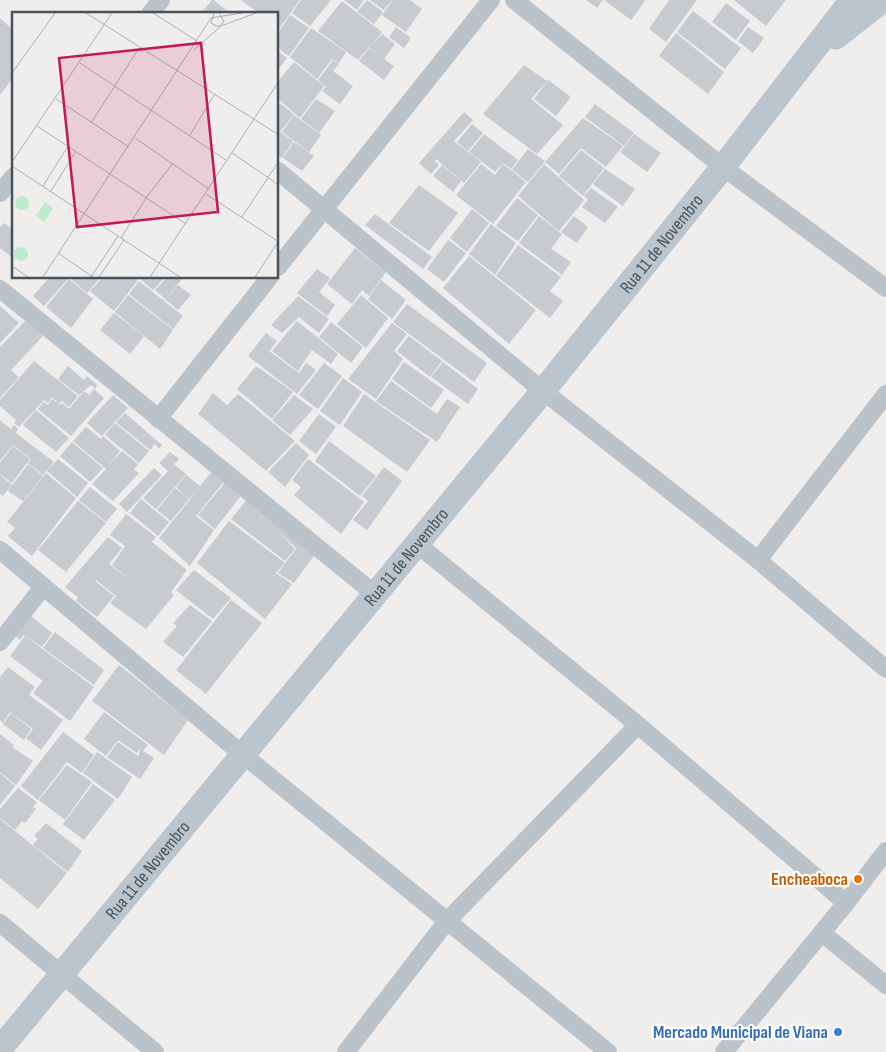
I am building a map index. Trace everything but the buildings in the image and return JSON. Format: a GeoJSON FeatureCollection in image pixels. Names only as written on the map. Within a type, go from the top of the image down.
{"type":"FeatureCollection","features":[{"type":"Feature","properties":{"kind":"main road","name":"Rua 11 de Novembro"},"geometry":{"type":"LineString","coordinates":[[0,1050],[543,391],[807,61],[852,0]]}},
{"type":"Feature","properties":{"kind":"main road","name":"Rua 11 de Novembro"},"geometry":{"type":"LineString","coordinates":[[807,61],[882,0]]}},
{"type":"Feature","properties":{"kind":"street"},"geometry":{"type":"LineString","coordinates":[[152,12],[161,0]]}},
{"type":"Feature","properties":{"kind":"street"},"geometry":{"type":"LineString","coordinates":[[279,267],[491,0]]}},
{"type":"Feature","properties":{"kind":"street"},"geometry":{"type":"LineString","coordinates":[[514,0],[723,167],[886,288]]}},
{"type":"Feature","properties":{"kind":"street"},"geometry":{"type":"LineString","coordinates":[[279,173],[543,391],[758,560],[886,669]]}},
{"type":"Feature","properties":{"kind":"street"},"geometry":{"type":"LineString","coordinates":[[0,192],[12,178]]}},
{"type":"Feature","properties":{"kind":"street"},"geometry":{"type":"LineString","coordinates":[[158,419],[268,279]]}},
{"type":"Feature","properties":{"kind":"street"},"geometry":{"type":"LineString","coordinates":[[0,289],[376,595]]}},
{"type":"Feature","properties":{"kind":"street"},"geometry":{"type":"LineString","coordinates":[[758,560],[886,394]]}},
{"type":"Feature","properties":{"kind":"street"},"geometry":{"type":"LineString","coordinates":[[417,544],[638,725],[846,903]]}},
{"type":"Feature","properties":{"kind":"street"},"geometry":{"type":"LineString","coordinates":[[0,551],[242,754],[608,1052]]}},
{"type":"Feature","properties":{"kind":"street"},"geometry":{"type":"LineString","coordinates":[[0,642],[43,587]]}},
{"type":"Feature","properties":{"kind":"street"},"geometry":{"type":"LineString","coordinates":[[346,1052],[447,921],[638,725]]}},
{"type":"Feature","properties":{"kind":"street"},"geometry":{"type":"LineString","coordinates":[[724,1052],[886,851]]}},
{"type":"Feature","properties":{"kind":"street"},"geometry":{"type":"LineString","coordinates":[[0,923],[154,1052]]}},
{"type":"Feature","properties":{"kind":"street"},"geometry":{"type":"LineString","coordinates":[[822,932],[886,985]]}},
{"type":"Feature","properties":{"kind":"place","name":"Encheaboca"},"geometry":{"type":"Point","coordinates":[858,879]}},
{"type":"Feature","properties":{"kind":"place","name":"Mercado Municipal de Viana"},"geometry":{"type":"Point","coordinates":[838,1032]}}]}
